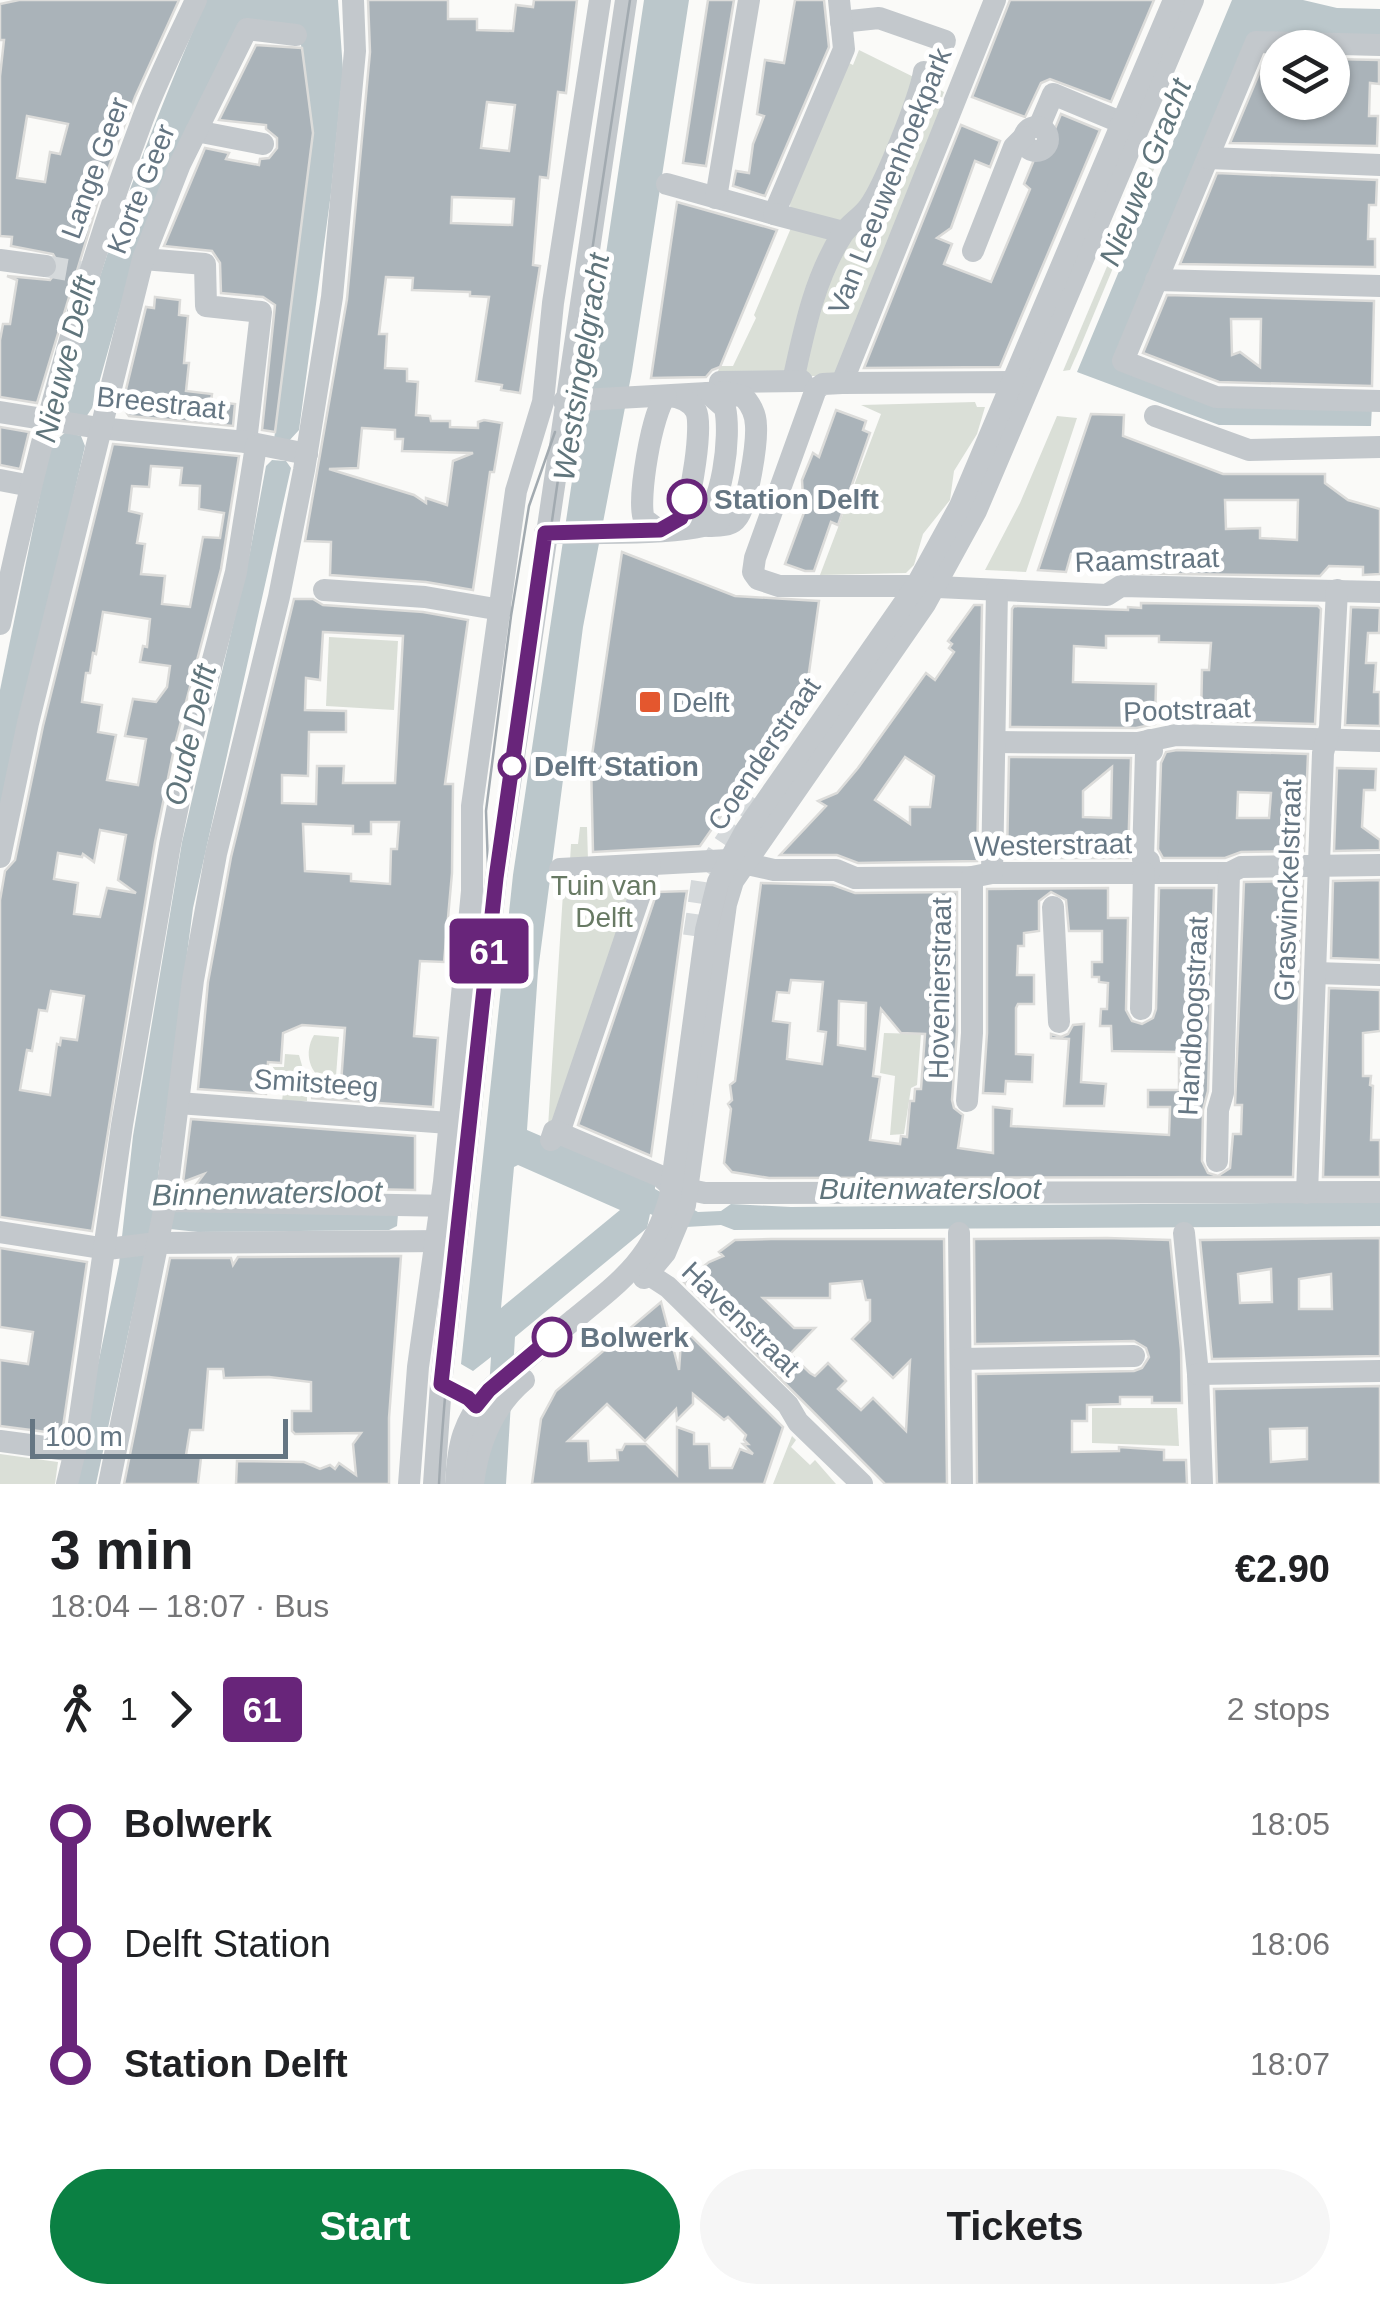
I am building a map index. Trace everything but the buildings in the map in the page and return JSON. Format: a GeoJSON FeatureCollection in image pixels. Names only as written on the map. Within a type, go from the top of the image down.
{"type":"FeatureCollection","features":[{"type":"Feature","properties":{"kind":"street","name":"Lange Geer"},"geometry":{"type":"LineString","coordinates":[[0,624],[17,483],[56,420],[85,273],[144,115],[196,0]]}},
{"type":"Feature","properties":{"kind":"street"},"geometry":{"type":"LineString","coordinates":[[67,1484],[113,1248],[122,1124],[190,746],[236,572],[274,449],[332,297],[354,69],[353,0]]}},
{"type":"Feature","properties":{"kind":"street"},"geometry":{"type":"LineString","coordinates":[[450,1206],[449,1123],[472,891],[472,806],[516,491],[543,402],[553,303],[600,0]]}},
{"type":"Feature","properties":{"kind":"street"},"geometry":{"type":"LineString","coordinates":[[434,1484],[450,1206],[496,878],[554,533],[626,0]]}},
{"type":"Feature","properties":{"kind":"street"},"geometry":{"type":"LineString","coordinates":[[716,198],[750,0]]}},
{"type":"Feature","properties":{"kind":"street","name":"Van Leeuwenhoekpark"},"geometry":{"type":"LineString","coordinates":[[842,383],[994,0]]}},
{"type":"Feature","properties":{"kind":"street"},"geometry":{"type":"LineString","coordinates":[[1130,126],[1174,0]]}},
{"type":"Feature","properties":{"kind":"street"},"geometry":{"type":"LineString","coordinates":[[842,383],[1021,388],[1039,321],[1192,0]]}},
{"type":"Feature","properties":{"kind":"street"},"geometry":{"type":"LineString","coordinates":[[774,214],[844,49],[840,11],[879,18],[945,42]]}},
{"type":"Feature","properties":{"kind":"street","name":"Korte Geer"},"geometry":{"type":"LineString","coordinates":[[0,857],[94,427],[143,259],[196,132],[247,29],[296,35]]}},
{"type":"Feature","properties":{"kind":"street"},"geometry":{"type":"LineString","coordinates":[[1380,45],[1256,42],[1123,361],[1216,397],[1380,400]]}},
{"type":"Feature","properties":{"kind":"street","name":"Van Leeuwenhoekpark"},"geometry":{"type":"LineString","coordinates":[[712,390],[797,381],[823,270],[843,232],[879,192],[924,72]]}},
{"type":"Feature","properties":{"kind":"street"},"geometry":{"type":"LineString","coordinates":[[972,251],[1014,146],[1032,132],[1053,94],[1130,126]]}},
{"type":"Feature","properties":{"kind":"street"},"geometry":{"type":"LineString","coordinates":[[196,132],[263,144]]}},
{"type":"Feature","properties":{"kind":"street"},"geometry":{"type":"LineString","coordinates":[[1208,158],[1380,165]]}},
{"type":"Feature","properties":{"kind":"street","name":"Van Leeuwenhoekpark"},"geometry":{"type":"LineString","coordinates":[[666,184],[843,232]]}},
{"type":"Feature","properties":{"kind":"street"},"geometry":{"type":"LineString","coordinates":[[110,1484],[155,1240],[166,1204],[193,980],[216,854],[279,597],[274,449],[262,312],[206,306],[205,264],[143,259]]}},
{"type":"Feature","properties":{"kind":"street"},"geometry":{"type":"LineString","coordinates":[[0,260],[46,266]]}},
{"type":"Feature","properties":{"kind":"street"},"geometry":{"type":"LineString","coordinates":[[1156,280],[1380,286]]}},
{"type":"Feature","properties":{"kind":"street","name":"Raamstraat"},"geometry":{"type":"LineString","coordinates":[[842,383],[823,384],[812,394],[755,558],[753,572],[771,586],[1107,594],[1122,586],[1380,592]]}},
{"type":"Feature","properties":{"kind":"street","name":"Coenderstraat"},"geometry":{"type":"LineString","coordinates":[[736,861],[976,511],[1021,388]]}},
{"type":"Feature","properties":{"kind":"street"},"geometry":{"type":"LineString","coordinates":[[554,533],[686,528],[726,513],[742,438],[741,418],[734,401],[712,390],[573,401]]}},
{"type":"Feature","properties":{"kind":"street"},"geometry":{"type":"LineString","coordinates":[[686,528],[700,505],[714,420],[708,404],[712,390]]}},
{"type":"Feature","properties":{"kind":"street"},"geometry":{"type":"LineString","coordinates":[[666,396],[689,402],[697,414],[684,513],[674,524],[686,528]]}},
{"type":"Feature","properties":{"kind":"street"},"geometry":{"type":"LineString","coordinates":[[666,396],[656,415],[641,503],[644,519],[686,528]]}},
{"type":"Feature","properties":{"kind":"street","name":"Breestraat"},"geometry":{"type":"LineString","coordinates":[[0,412],[274,449]]}},
{"type":"Feature","properties":{"kind":"street"},"geometry":{"type":"LineString","coordinates":[[1155,416],[1248,450],[1380,447]]}},
{"type":"Feature","properties":{"kind":"street","name":"Coenderstraat"},"geometry":{"type":"LineString","coordinates":[[676,1203],[701,932],[728,894],[736,861],[855,674],[925,587]]}},
{"type":"Feature","properties":{"kind":"street"},"geometry":{"type":"LineString","coordinates":[[324,590],[425,597],[501,610]]}},
{"type":"Feature","properties":{"kind":"street","name":"Hovenierstraat"},"geometry":{"type":"LineString","coordinates":[[967,1101],[982,875],[996,742],[997,590]]}},
{"type":"Feature","properties":{"kind":"street","name":"Graswinckelstraat"},"geometry":{"type":"LineString","coordinates":[[1307,1194],[1325,737],[1330,727],[1337,590]]}},
{"type":"Feature","properties":{"kind":"street"},"geometry":{"type":"LineString","coordinates":[[758,792],[820,704],[855,674]]}},
{"type":"Feature","properties":{"kind":"street","name":"Pootstraat"},"geometry":{"type":"LineString","coordinates":[[996,742],[1151,746],[1176,735],[1380,741]]}},
{"type":"Feature","properties":{"kind":"street"},"geometry":{"type":"LineString","coordinates":[[1142,1009],[1148,869],[1143,860],[1146,750],[1151,746]]}},
{"type":"Feature","properties":{"kind":"street","name":"Westerstraat"},"geometry":{"type":"LineString","coordinates":[[560,870],[609,863],[736,861],[774,870],[836,870],[856,878],[982,875],[1052,889],[1148,869],[1229,873],[1240,867],[1380,865]]}},
{"type":"Feature","properties":{"kind":"street"},"geometry":{"type":"LineString","coordinates":[[456,1484],[458,1448],[497,1389],[664,1253],[676,1203],[660,1176],[555,1136],[650,865]]}},
{"type":"Feature","properties":{"kind":"street","name":"Handboogstraat"},"geometry":{"type":"LineString","coordinates":[[1216,1179],[1218,1110],[1223,1093],[1229,873]]}},
{"type":"Feature","properties":{"kind":"street"},"geometry":{"type":"LineString","coordinates":[[1052,889],[1059,1022]]}},
{"type":"Feature","properties":{"kind":"street","name":"Coenderstraat"},"geometry":{"type":"LineString","coordinates":[[676,1203],[701,932]]}},
{"type":"Feature","properties":{"kind":"street"},"geometry":{"type":"LineString","coordinates":[[1315,973],[1380,975]]}},
{"type":"Feature","properties":{"kind":"street","name":"Smitsteeg"},"geometry":{"type":"LineString","coordinates":[[178,1103],[449,1123]]}},
{"type":"Feature","properties":{"kind":"street"},"geometry":{"type":"LineString","coordinates":[[676,1203],[1216,1179],[1307,1194],[1380,1192]]}},
{"type":"Feature","properties":{"kind":"street"},"geometry":{"type":"LineString","coordinates":[[166,1204],[450,1206]]}},
{"type":"Feature","properties":{"kind":"street"},"geometry":{"type":"LineString","coordinates":[[0,1232],[113,1248],[155,1240],[446,1241]]}},
{"type":"Feature","properties":{"kind":"street"},"geometry":{"type":"LineString","coordinates":[[959,1233],[962,1484]]}},
{"type":"Feature","properties":{"kind":"street"},"geometry":{"type":"LineString","coordinates":[[1184,1233],[1198,1374],[1202,1484]]}},
{"type":"Feature","properties":{"kind":"street"},"geometry":{"type":"LineString","coordinates":[[409,1484],[418,1366],[446,1241]]}},
{"type":"Feature","properties":{"kind":"street","name":"Havenstraat"},"geometry":{"type":"LineString","coordinates":[[642,1270],[668,1287],[776,1393],[854,1481]]}},
{"type":"Feature","properties":{"kind":"street"},"geometry":{"type":"LineString","coordinates":[[422,1352],[428,1370],[441,1384],[468,1398],[497,1389]]}},
{"type":"Feature","properties":{"kind":"street"},"geometry":{"type":"LineString","coordinates":[[961,1359],[1134,1356]]}},
{"type":"Feature","properties":{"kind":"street"},"geometry":{"type":"LineString","coordinates":[[1198,1374],[1380,1371]]}},
{"type":"Feature","properties":{"kind":"street"},"geometry":{"type":"LineString","coordinates":[[416,1404],[430,1385],[441,1384]]}},
{"type":"Feature","properties":{"kind":"street"},"geometry":{"type":"LineString","coordinates":[[473,1484],[482,1443],[496,1410],[497,1389]]}},
{"type":"Feature","properties":{"kind":"street"},"geometry":{"type":"LineString","coordinates":[[482,1443],[474,1437],[497,1389]]}},
{"type":"Feature","properties":{"kind":"street"},"geometry":{"type":"LineString","coordinates":[[0,1440],[75,1451]]}},
{"type":"Feature","properties":{"kind":"green space"},"geometry":{"type":"Polygon","coordinates":[[[859,50],[944,92],[939,106],[946,109],[841,376],[716,376],[720,366],[733,366],[756,318],[791,228],[790,202],[847,62],[853,65],[859,50]]]}},
{"type":"Feature","properties":{"kind":"green space"},"geometry":{"type":"Polygon","coordinates":[[[1159,143],[1164,145],[1081,345],[1070,370],[1063,371],[1159,143]]]}},
{"type":"Feature","properties":{"kind":"green space"},"geometry":{"type":"Polygon","coordinates":[[[975,402],[977,407],[985,407],[977,434],[954,471],[950,500],[923,534],[914,565],[906,573],[820,575],[881,414],[861,405],[975,402]]]}},
{"type":"Feature","properties":{"kind":"green space"},"geometry":{"type":"Polygon","coordinates":[[[1057,416],[1077,418],[1026,572],[985,570],[1020,503],[1057,416]]]}},
{"type":"Feature","properties":{"kind":"green space"},"geometry":{"type":"Polygon","coordinates":[[[329,637],[398,641],[394,710],[326,706],[329,637]]]}},
{"type":"Feature","properties":{"kind":"green space","name":"Tuin van Delft"},"geometry":{"type":"Polygon","coordinates":[[[580,827],[587,827],[588,860],[657,860],[567,1128],[548,1127],[565,862],[570,861],[571,844],[578,844],[580,827]]]}},
{"type":"Feature","properties":{"kind":"green space"},"geometry":{"type":"Polygon","coordinates":[[[884,1033],[921,1034],[917,1085],[911,1088],[904,1134],[890,1135],[895,1076],[880,1073],[884,1033]]]}},
{"type":"Feature","properties":{"kind":"green space"},"geometry":{"type":"Polygon","coordinates":[[[314,1035],[339,1037],[336,1076],[327,1084],[310,1062],[314,1035]]]}},
{"type":"Feature","properties":{"kind":"green space"},"geometry":{"type":"Polygon","coordinates":[[[285,1054],[299,1055],[305,1076],[320,1089],[309,1093],[299,1086],[299,1080],[290,1079],[288,1086],[307,1095],[307,1101],[282,1101],[283,1093],[272,1092],[273,1067],[284,1067],[285,1054]]]}},
{"type":"Feature","properties":{"kind":"green space"},"geometry":{"type":"Polygon","coordinates":[[[1092,1408],[1177,1408],[1179,1446],[1092,1443],[1092,1408]]]}},
{"type":"Feature","properties":{"kind":"green space"},"geometry":{"type":"Polygon","coordinates":[[[792,1436],[796,1440],[791,1447],[810,1465],[815,1460],[836,1484],[773,1484],[792,1436]]]}},
{"type":"Feature","properties":{"kind":"green space"},"geometry":{"type":"Polygon","coordinates":[[[0,1454],[58,1462],[55,1484],[0,1484],[0,1454]]]}},
{"type":"Feature","properties":{"kind":"shaded area"},"geometry":{"type":"Polygon","coordinates":[[[206,0],[338,0],[343,70],[331,193],[299,430],[288,442],[274,440],[313,133],[299,30],[245,23],[133,262],[92,408],[86,417],[70,413],[64,402],[127,198],[206,0]]]}},
{"type":"Feature","properties":{"kind":"shaded area"},"geometry":{"type":"Polygon","coordinates":[[[644,0],[689,0],[632,371],[583,627],[538,971],[527,1130],[655,1185],[655,1189],[698,1212],[721,1211],[731,1204],[791,1207],[1380,1202],[1380,1226],[734,1230],[721,1225],[686,1227],[650,1214],[647,1228],[515,1337],[506,1484],[483,1484],[491,1357],[473,1371],[461,1364],[513,875],[644,0]],[[518,1165],[514,1167],[501,1308],[620,1210],[518,1165]]]}},
{"type":"Feature","properties":{"kind":"shaded area"},"geometry":{"type":"Polygon","coordinates":[[[1232,0],[1303,0],[1337,8],[1380,9],[1380,38],[1350,38],[1350,30],[1260,30],[1260,36],[1251,36],[1114,363],[1215,402],[1372,406],[1371,426],[1219,425],[1077,372],[1232,0]]]}},
{"type":"Feature","properties":{"kind":"shaded area"},"geometry":{"type":"Polygon","coordinates":[[[66,432],[81,436],[85,446],[0,817],[0,690],[50,445],[66,432]]]}},
{"type":"Feature","properties":{"kind":"shaded area"},"geometry":{"type":"Polygon","coordinates":[[[272,460],[286,461],[291,468],[193,908],[154,1208],[398,1214],[397,1226],[389,1230],[198,1232],[151,1227],[96,1484],[73,1484],[119,1264],[133,1136],[182,842],[250,552],[266,466],[272,460]]]}},
{"type":"Feature","properties":{"kind":"tunnel"},"geometry":{"type":"LineString","coordinates":[[45,266],[80,272]]}},
{"type":"Feature","properties":{"kind":"tunnel"},"geometry":{"type":"LineString","coordinates":[[694,936],[703,875],[759,792]]}},
{"type":"Feature","properties":{"kind":"tram line"},"geometry":{"type":"LineString","coordinates":[[439,1484],[456,1288],[511,819],[630,0]]}},
{"type":"Feature","properties":{"kind":"tram line"},"geometry":{"type":"LineString","coordinates":[[489,894],[486,811],[511,616],[529,506],[555,432]]}},
{"type":"Feature","properties":{"kind":"bus line","name":"61"},"geometry":{"type":"LineString","coordinates":[[552,1337],[489,1390],[476,1406],[441,1384],[496,878],[545,533],[660,530],[681,518],[687,499]]}},
{"type":"Feature","properties":{"kind":"place","name":"Station Delft"},"geometry":{"type":"Point","coordinates":[687,499]}},
{"type":"Feature","properties":{"kind":"place","name":"Delft"},"geometry":{"type":"Point","coordinates":[650,702]}},
{"type":"Feature","properties":{"kind":"place","name":"Delft Station"},"geometry":{"type":"Point","coordinates":[512,766]}},
{"type":"Feature","properties":{"kind":"place","name":"Bolwerk"},"geometry":{"type":"Point","coordinates":[552,1337]}},
{"type":"Feature","properties":{"kind":"water label","name":"Nieuwe Gracht"},"geometry":{"type":"Point","coordinates":[1145,172]}},
{"type":"Feature","properties":{"kind":"water label","name":"Nieuwe Delft"},"geometry":{"type":"Point","coordinates":[65,359]}},
{"type":"Feature","properties":{"kind":"water label","name":"Westsingelgracht"},"geometry":{"type":"Point","coordinates":[581,367]}},
{"type":"Feature","properties":{"kind":"water label","name":"Oude Delft"},"geometry":{"type":"Point","coordinates":[190,735]}},
{"type":"Feature","properties":{"kind":"water label","name":"Buitenwatersloot"},"geometry":{"type":"Point","coordinates":[930,1188]}},
{"type":"Feature","properties":{"kind":"water label","name":"Binnenwatersloot"},"geometry":{"type":"Point","coordinates":[267,1193]}}]}
